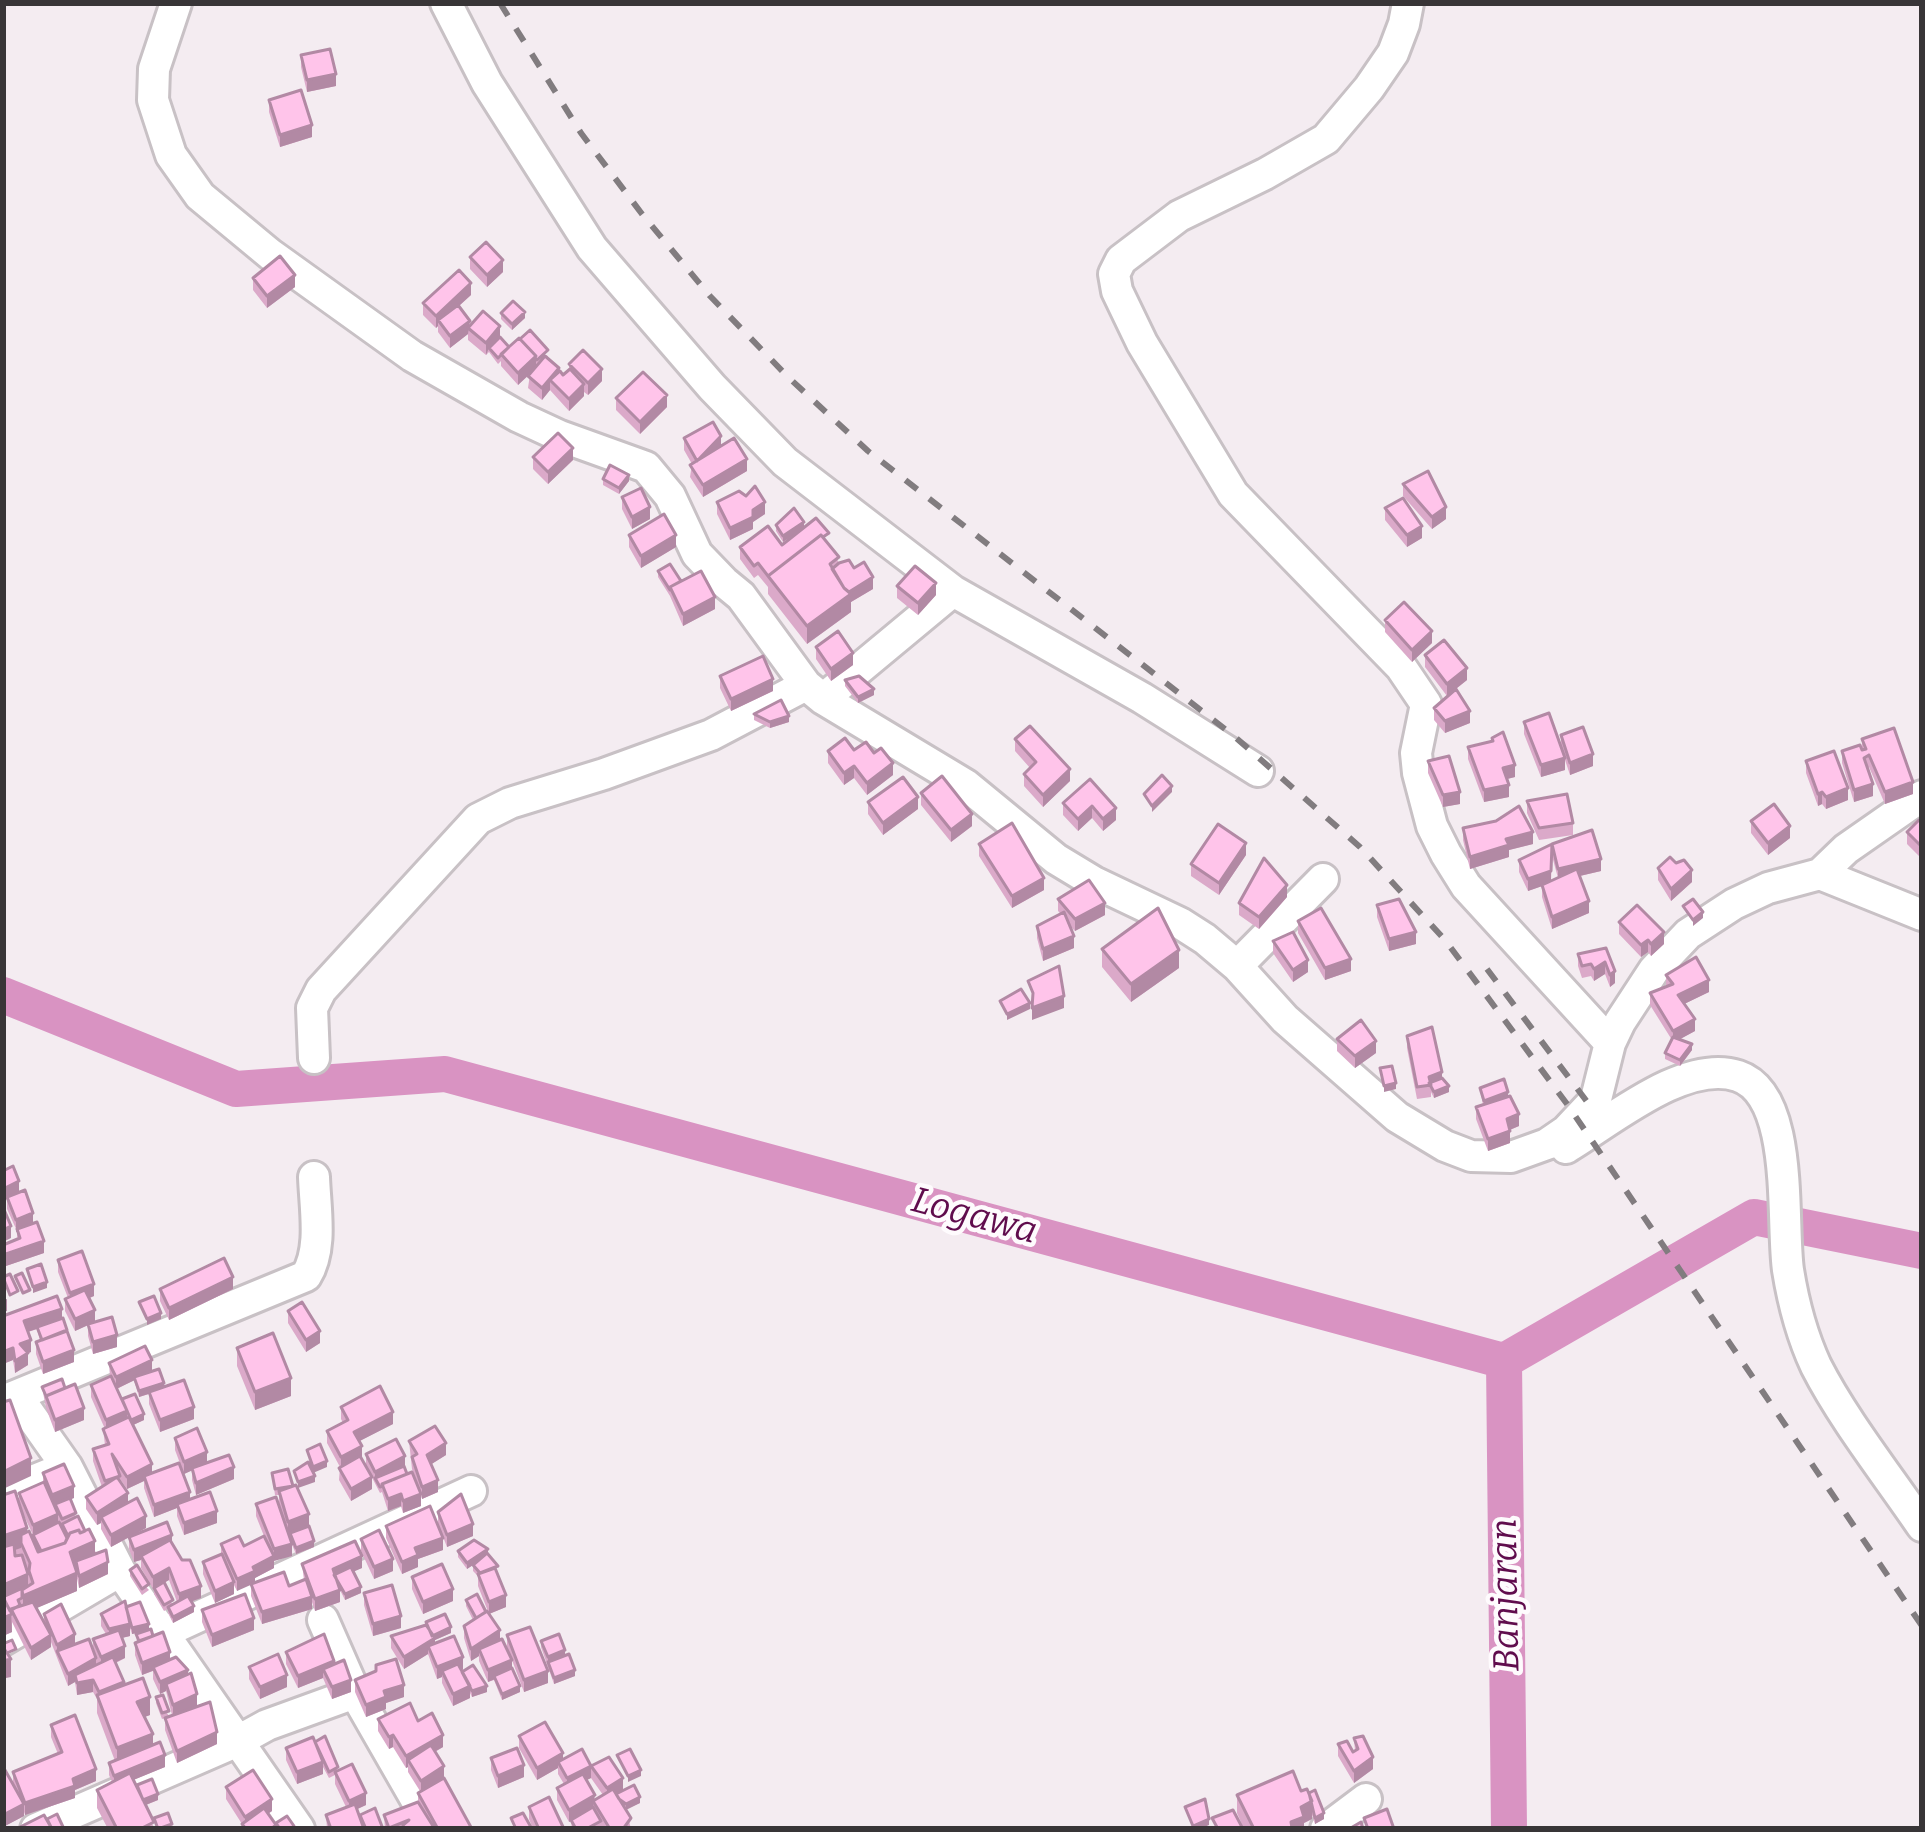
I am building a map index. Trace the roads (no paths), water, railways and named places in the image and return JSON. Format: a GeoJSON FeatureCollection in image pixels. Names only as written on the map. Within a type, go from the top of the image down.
{"type":"FeatureCollection","features":[{"type":"Feature","properties":{"kind":"street"},"geometry":{"type":"LineString","coordinates":[[176,3],[154,69],[152,91],[171,155],[200,196],[270,254],[412,356],[519,417],[646,467],[670,496],[697,554],[741,596],[814,692],[966,785],[1056,859],[1180,923],[1237,966],[1285,1018],[1397,1118],[1444,1146],[1493,1159],[1547,1144],[1565,1131],[1596,1099],[1610,1043],[1628,1008],[1654,970],[1688,934],[1712,916],[1768,888],[1820,874],[1846,849],[1922,796]]}},
{"type":"Feature","properties":{"kind":"street"},"geometry":{"type":"LineString","coordinates":[[446,3],[487,83],[592,248],[649,317],[785,462],[953,592],[1142,698],[1258,771]]}},
{"type":"Feature","properties":{"kind":"street"},"geometry":{"type":"LineString","coordinates":[[1408,3],[1393,53],[1326,139],[1179,216],[1121,260],[1114,281],[1142,343],[1233,494],[1401,668],[1424,698],[1418,773],[1432,826],[1466,886],[1610,1043]]}},
{"type":"Feature","properties":{"kind":"street"},"geometry":{"type":"LineString","coordinates":[[314,1058],[311,1008],[321,990],[478,819],[510,803],[711,735],[814,692],[953,592]]}},
{"type":"Feature","properties":{"kind":"street"},"geometry":{"type":"LineString","coordinates":[[1820,874],[1922,915]]}},
{"type":"Feature","properties":{"kind":"street"},"geometry":{"type":"LineString","coordinates":[[1237,966],[1323,879]]}},
{"type":"Feature","properties":{"kind":"street"},"geometry":{"type":"LineString","coordinates":[[1521,1154],[1532,1159],[1568,1147],[1691,1076],[1716,1072],[1742,1076],[1761,1093],[1771,1112],[1781,1158],[1788,1271],[1814,1363],[1922,1526]]}},
{"type":"Feature","properties":{"kind":"street"},"geometry":{"type":"LineString","coordinates":[[299,1829],[163,1634],[67,1467],[10,1398],[306,1276],[316,1251],[314,1178]]}},
{"type":"Feature","properties":{"kind":"street"},"geometry":{"type":"LineString","coordinates":[[3,1493],[67,1467]]}},
{"type":"Feature","properties":{"kind":"street"},"geometry":{"type":"LineString","coordinates":[[163,1634],[471,1491]]}},
{"type":"Feature","properties":{"kind":"street"},"geometry":{"type":"LineString","coordinates":[[3,1640],[121,1556]]}},
{"type":"Feature","properties":{"kind":"street"},"geometry":{"type":"LineString","coordinates":[[323,1620],[355,1694],[433,1829]]}},
{"type":"Feature","properties":{"kind":"street"},"geometry":{"type":"LineString","coordinates":[[36,1829],[267,1725],[355,1694]]}},
{"type":"Feature","properties":{"kind":"street"},"geometry":{"type":"LineString","coordinates":[[1326,1829],[1366,1799]]}},
{"type":"Feature","properties":{"kind":"waterway","name":"Logawa"},"geometry":{"type":"LineString","coordinates":[[3,995],[236,1089],[445,1074],[1504,1361],[1754,1217],[1922,1251]]}},
{"type":"Feature","properties":{"kind":"waterway","name":"Banjaran"},"geometry":{"type":"LineString","coordinates":[[1504,1361],[1509,1829]]}},
{"type":"Feature","properties":{"kind":"railway"},"geometry":{"type":"LineString","coordinates":[[500,3],[581,133],[642,214],[710,296],[788,377],[868,451],[1234,736],[1360,847],[1445,940],[1567,1104],[1922,1626]]}},
{"type":"Feature","properties":{"kind":"railway"},"geometry":{"type":"LineString","coordinates":[[1487,969],[1588,1103]]}}]}
